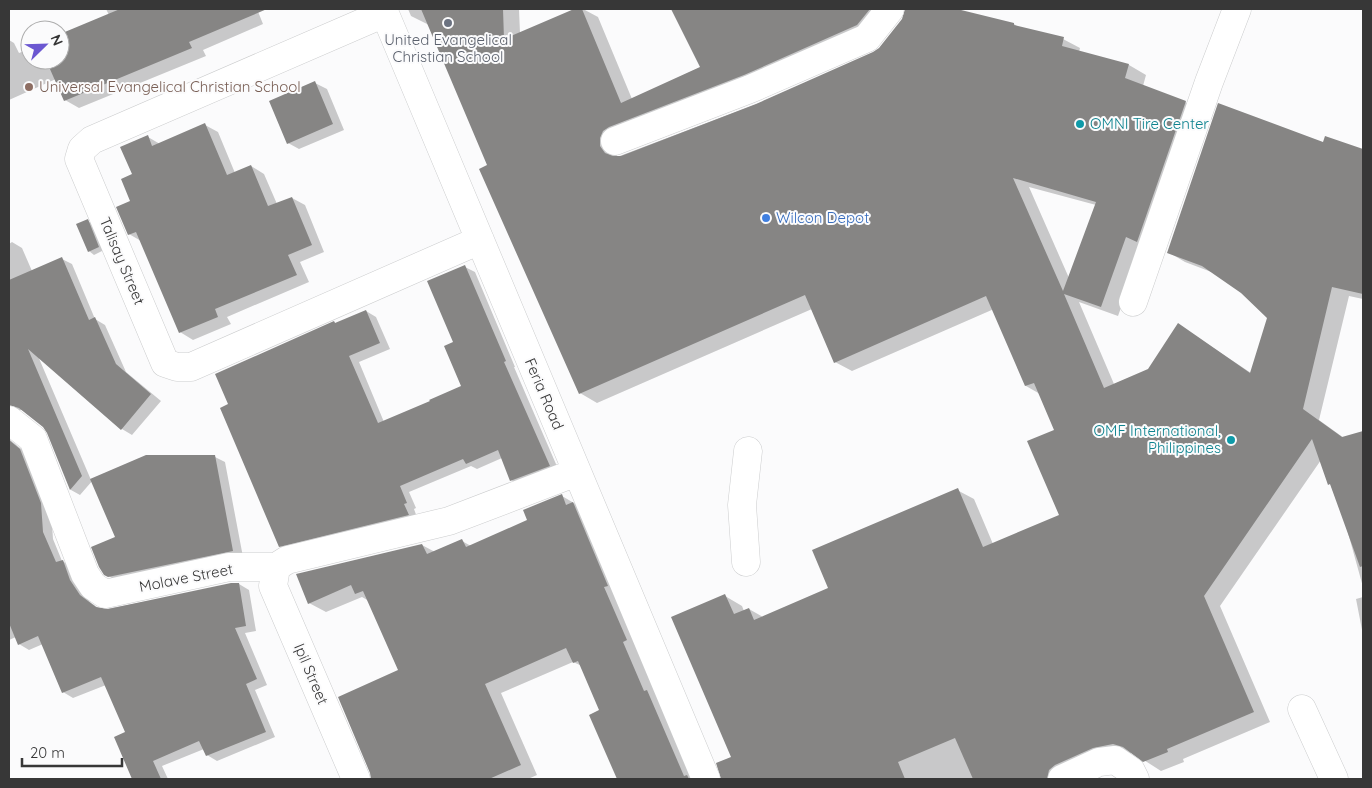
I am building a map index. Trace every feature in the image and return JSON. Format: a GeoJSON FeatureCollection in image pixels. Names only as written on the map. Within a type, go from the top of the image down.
{"type":"FeatureCollection","features":[{"type":"Feature","properties":{"kind":"street"},"geometry":{"type":"LineString","coordinates":[[615,141],[750,89],[867,38],[890,9]]}},
{"type":"Feature","properties":{"kind":"street"},"geometry":{"type":"LineString","coordinates":[[1133,302],[1237,9]]}},
{"type":"Feature","properties":{"kind":"street","name":"Feria Road"},"geometry":{"type":"LineString","coordinates":[[384,11],[706,779]]}},
{"type":"Feature","properties":{"kind":"street","name":"Talisay Street"},"geometry":{"type":"LineString","coordinates":[[384,11],[92,140],[82,149],[79,159],[165,363],[177,368],[191,367],[480,240]]}},
{"type":"Feature","properties":{"kind":"street","name":"Molave Street"},"geometry":{"type":"LineString","coordinates":[[9,420],[33,439],[85,574],[92,586],[105,594],[229,567],[276,567],[288,560],[449,521],[577,472]]}},
{"type":"Feature","properties":{"kind":"street"},"geometry":{"type":"LineString","coordinates":[[746,562],[742,505],[748,451]]}},
{"type":"Feature","properties":{"kind":"street","name":"Ipil Street"},"geometry":{"type":"LineString","coordinates":[[276,567],[273,586],[356,779]]}},
{"type":"Feature","properties":{"kind":"street"},"geometry":{"type":"LineString","coordinates":[[1302,709],[1334,779]]}},
{"type":"Feature","properties":{"kind":"street"},"geometry":{"type":"LineString","coordinates":[[1062,779],[1099,762],[1115,760],[1131,771],[1135,779]]}},
{"type":"Feature","properties":{"kind":"building"},"geometry":{"type":"Polygon","coordinates":[[[120,9],[267,9],[189,42],[192,48],[64,101],[50,70],[70,70],[70,30],[120,9]]]}},
{"type":"Feature","properties":{"kind":"building"},"geometry":{"type":"Polygon","coordinates":[[[421,9],[503,9],[504,39],[574,9],[582,9],[621,103],[700,67],[671,9],[870,9],[857,25],[744,75],[609,127],[603,131],[600,138],[600,146],[605,153],[613,156],[621,156],[756,104],[873,52],[879,48],[902,19],[905,9],[957,9],[1064,37],[1062,46],[1129,64],[1125,78],[1186,101],[1137,242],[1126,237],[1101,307],[1064,294],[1104,388],[1148,369],[1178,323],[1250,373],[1267,318],[1241,293],[1202,266],[1167,253],[1218,103],[1323,142],[1325,136],[1363,149],[1363,294],[1332,287],[1303,409],[1342,437],[1363,431],[1363,566],[1360,567],[1312,439],[1204,596],[1254,712],[1167,749],[1168,752],[1143,762],[1123,747],[1113,744],[1093,748],[1055,765],[1049,770],[1047,779],[973,779],[955,738],[898,762],[905,779],[721,779],[716,763],[731,757],[671,617],[725,594],[734,614],[749,608],[754,620],[828,588],[812,550],[958,488],[983,547],[1059,515],[1027,441],[1054,430],[1034,383],[1025,386],[986,296],[834,363],[805,295],[579,394],[479,169],[487,165],[421,9]],[[1013,178],[1063,291],[1096,202],[1013,178]]]}},
{"type":"Feature","properties":{"kind":"building"},"geometry":{"type":"Polygon","coordinates":[[[315,81],[333,124],[287,144],[269,101],[315,81]]]}},
{"type":"Feature","properties":{"kind":"building"},"geometry":{"type":"Polygon","coordinates":[[[205,123],[227,175],[251,165],[268,206],[292,197],[312,245],[288,255],[297,275],[215,309],[218,317],[179,333],[136,232],[128,235],[116,207],[130,201],[121,179],[132,174],[120,147],[148,135],[152,146],[205,123]]]}},
{"type":"Feature","properties":{"kind":"building"},"geometry":{"type":"Polygon","coordinates":[[[88,219],[99,247],[88,252],[76,224],[88,219]]]}},
{"type":"Feature","properties":{"kind":"building"},"geometry":{"type":"Polygon","coordinates":[[[62,257],[89,320],[95,317],[116,364],[151,394],[121,430],[28,349],[82,476],[70,490],[43,427],[19,408],[9,405],[9,280],[62,257]]]}},
{"type":"Feature","properties":{"kind":"building"},"geometry":{"type":"Polygon","coordinates":[[[465,265],[506,361],[504,362],[550,466],[510,481],[498,450],[466,464],[463,459],[400,486],[407,503],[404,504],[409,515],[279,547],[220,408],[228,404],[215,374],[334,321],[335,323],[366,310],[380,343],[349,356],[378,423],[430,401],[461,386],[444,346],[453,342],[427,281],[465,265]]]}},
{"type":"Feature","properties":{"kind":"building"},"geometry":{"type":"Polygon","coordinates":[[[9,440],[20,449],[41,503],[43,532],[56,562],[63,560],[70,580],[80,595],[96,607],[108,609],[231,583],[239,583],[246,626],[235,628],[257,679],[246,684],[266,732],[206,756],[199,741],[153,761],[161,779],[132,779],[114,737],[125,732],[101,677],[62,693],[38,636],[18,645],[9,623],[9,440]]]}},
{"type":"Feature","properties":{"kind":"building"},"geometry":{"type":"Polygon","coordinates":[[[146,455],[215,455],[233,551],[108,577],[104,575],[91,547],[115,537],[90,479],[146,455]]]}},
{"type":"Feature","properties":{"kind":"building"},"geometry":{"type":"Polygon","coordinates":[[[562,494],[566,505],[573,502],[608,586],[604,587],[627,640],[623,642],[644,691],[647,690],[684,776],[687,775],[689,779],[617,779],[589,715],[599,710],[578,661],[573,663],[566,648],[485,684],[521,765],[489,779],[371,779],[338,697],[398,670],[363,591],[355,594],[351,585],[308,604],[296,574],[422,544],[427,554],[462,539],[466,547],[527,520],[523,510],[562,494]]]}},
{"type":"Feature","properties":{"kind":"place","name":"United Evangelical Christian School"},"geometry":{"type":"Point","coordinates":[448,23]}},
{"type":"Feature","properties":{"kind":"place","name":"Universal Evangelical Christian School"},"geometry":{"type":"Point","coordinates":[29,87]}},
{"type":"Feature","properties":{"kind":"place","name":"OMNI Tire Center"},"geometry":{"type":"Point","coordinates":[1080,124]}},
{"type":"Feature","properties":{"kind":"place","name":"Wilcon Depot"},"geometry":{"type":"Point","coordinates":[766,218]}},
{"type":"Feature","properties":{"kind":"place","name":"OMF International, Philippines"},"geometry":{"type":"Point","coordinates":[1231,440]}}]}
